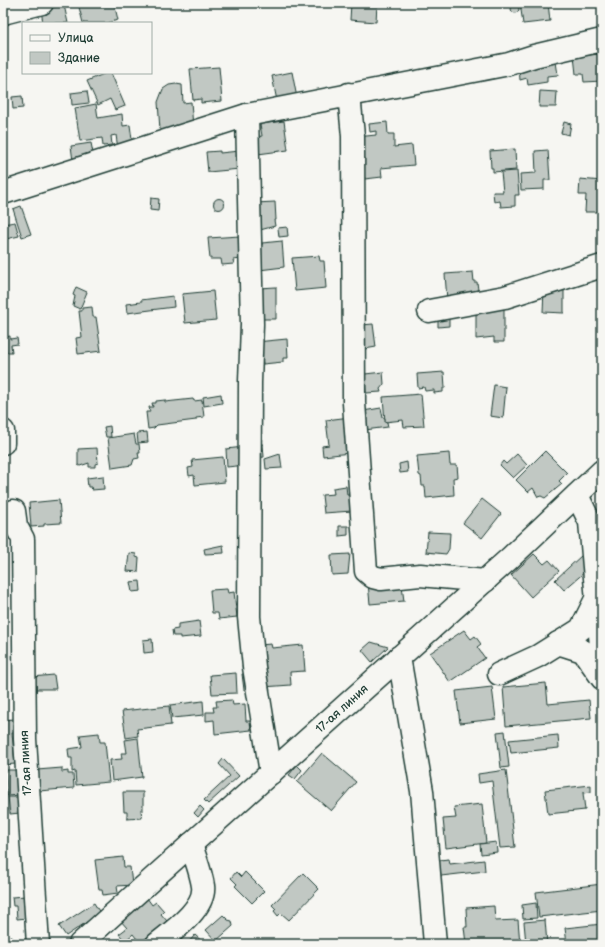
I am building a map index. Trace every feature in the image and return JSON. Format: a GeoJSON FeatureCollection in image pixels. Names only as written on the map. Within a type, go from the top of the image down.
{"type":"FeatureCollection","features":[{"type":"Feature","properties":{"kind":"street"},"geometry":{"type":"LineString","coordinates":[[3,13],[42,3]]}},
{"type":"Feature","properties":{"kind":"street"},"geometry":{"type":"LineString","coordinates":[[3,193],[247,115],[509,64],[534,56],[602,40]]}},
{"type":"Feature","properties":{"kind":"street"},"geometry":{"type":"LineString","coordinates":[[349,94],[353,136],[354,404],[366,571],[373,577],[381,579],[420,575],[484,581]]}},
{"type":"Feature","properties":{"kind":"street"},"geometry":{"type":"LineString","coordinates":[[247,115],[252,324],[250,382],[249,618],[254,666],[271,773]]}},
{"type":"Feature","properties":{"kind":"street"},"geometry":{"type":"LineString","coordinates":[[429,311],[505,297],[602,266]]}},
{"type":"Feature","properties":{"kind":"street"},"geometry":{"type":"LineString","coordinates":[[3,431],[3,443]]}},
{"type":"Feature","properties":{"kind":"street","name":"17-ая линия"},"geometry":{"type":"LineString","coordinates":[[80,944],[484,581],[577,496],[602,471]]}},
{"type":"Feature","properties":{"kind":"street"},"geometry":{"type":"LineString","coordinates":[[577,496],[590,522],[598,596],[602,657]]}},
{"type":"Feature","properties":{"kind":"street","name":"17-ая линия"},"geometry":{"type":"LineString","coordinates":[[14,511],[16,526],[23,539],[25,739],[38,944]]}},
{"type":"Feature","properties":{"kind":"street"},"geometry":{"type":"LineString","coordinates":[[498,674],[538,656],[581,629],[598,596]]}},
{"type":"Feature","properties":{"kind":"street"},"geometry":{"type":"LineString","coordinates":[[558,643],[582,651],[602,678]]}},
{"type":"Feature","properties":{"kind":"street"},"geometry":{"type":"LineString","coordinates":[[399,657],[422,791],[435,944]]}},
{"type":"Feature","properties":{"kind":"street"},"geometry":{"type":"LineString","coordinates":[[157,944],[183,922],[200,903],[204,887],[191,844]]}},
{"type":"Feature","properties":{"kind":"building"},"geometry":{"type":"Polygon","coordinates":[[[78,3],[114,3],[118,20],[111,22],[83,22],[78,3]]]}},
{"type":"Feature","properties":{"kind":"building"},"geometry":{"type":"Polygon","coordinates":[[[351,3],[377,3],[376,22],[350,20],[351,3]]]}},
{"type":"Feature","properties":{"kind":"building"},"geometry":{"type":"Polygon","coordinates":[[[520,3],[548,3],[550,21],[523,24],[520,3]]]}},
{"type":"Feature","properties":{"kind":"building"},"geometry":{"type":"Polygon","coordinates":[[[64,5],[68,22],[43,22],[41,10],[64,5]]]}},
{"type":"Feature","properties":{"kind":"building"},"geometry":{"type":"Polygon","coordinates":[[[513,5],[517,5],[519,9],[517,13],[513,13],[511,11],[511,7],[513,5]]]}},
{"type":"Feature","properties":{"kind":"building"},"geometry":{"type":"Polygon","coordinates":[[[9,15],[11,23],[3,27],[3,17],[9,15]]]}},
{"type":"Feature","properties":{"kind":"building"},"geometry":{"type":"Polygon","coordinates":[[[602,54],[602,81],[584,82],[583,74],[576,74],[574,56],[602,54]]]}},
{"type":"Feature","properties":{"kind":"building"},"geometry":{"type":"Polygon","coordinates":[[[556,62],[558,75],[547,76],[547,82],[528,85],[527,78],[520,80],[519,67],[556,62]]]}},
{"type":"Feature","properties":{"kind":"building"},"geometry":{"type":"Polygon","coordinates":[[[219,67],[222,101],[201,103],[201,99],[193,100],[190,69],[219,67]]]}},
{"type":"Feature","properties":{"kind":"building"},"geometry":{"type":"Polygon","coordinates":[[[292,72],[297,98],[277,101],[272,76],[292,72]]]}},
{"type":"Feature","properties":{"kind":"building"},"geometry":{"type":"Polygon","coordinates":[[[104,74],[111,74],[125,106],[115,110],[110,99],[98,105],[87,81],[104,74]]]}},
{"type":"Feature","properties":{"kind":"building"},"geometry":{"type":"Polygon","coordinates":[[[169,85],[182,85],[183,103],[191,102],[193,127],[160,130],[158,102],[163,89],[169,85]]]}},
{"type":"Feature","properties":{"kind":"building"},"geometry":{"type":"Polygon","coordinates":[[[87,91],[89,103],[72,105],[71,93],[87,91]]]}},
{"type":"Feature","properties":{"kind":"building"},"geometry":{"type":"Polygon","coordinates":[[[540,91],[557,92],[556,107],[539,107],[540,91]]]}},
{"type":"Feature","properties":{"kind":"building"},"geometry":{"type":"Polygon","coordinates":[[[22,96],[23,108],[13,109],[12,97],[22,96]]]}},
{"type":"Feature","properties":{"kind":"building"},"geometry":{"type":"Polygon","coordinates":[[[96,104],[98,118],[122,114],[123,126],[130,125],[133,147],[118,149],[116,135],[111,136],[112,145],[103,146],[102,138],[80,141],[75,108],[96,104]]]}},
{"type":"Feature","properties":{"kind":"building"},"geometry":{"type":"Polygon","coordinates":[[[284,121],[288,150],[258,154],[256,137],[262,136],[260,124],[284,121]]]}},
{"type":"Feature","properties":{"kind":"building"},"geometry":{"type":"Polygon","coordinates":[[[387,122],[388,134],[394,134],[394,147],[412,145],[414,165],[381,168],[382,177],[365,179],[357,137],[376,135],[376,131],[370,132],[369,124],[387,122]]]}},
{"type":"Feature","properties":{"kind":"building"},"geometry":{"type":"Polygon","coordinates":[[[564,122],[571,124],[569,135],[561,133],[564,122]]]}},
{"type":"Feature","properties":{"kind":"building"},"geometry":{"type":"Polygon","coordinates":[[[91,143],[94,158],[73,161],[71,146],[91,143]]]}},
{"type":"Feature","properties":{"kind":"building"},"geometry":{"type":"Polygon","coordinates":[[[515,149],[516,170],[493,172],[493,168],[491,168],[490,151],[515,149]]]}},
{"type":"Feature","properties":{"kind":"building"},"geometry":{"type":"Polygon","coordinates":[[[548,150],[550,180],[544,180],[544,189],[521,190],[520,174],[536,173],[535,151],[548,150]]]}},
{"type":"Feature","properties":{"kind":"building"},"geometry":{"type":"Polygon","coordinates":[[[220,151],[220,153],[239,151],[240,169],[208,172],[206,152],[220,151]]]}},
{"type":"Feature","properties":{"kind":"building"},"geometry":{"type":"Polygon","coordinates":[[[517,171],[519,195],[515,195],[515,206],[501,207],[500,201],[494,202],[493,192],[503,192],[501,172],[517,171]]]}},
{"type":"Feature","properties":{"kind":"building"},"geometry":{"type":"Polygon","coordinates":[[[580,179],[602,181],[602,212],[585,212],[586,195],[579,195],[580,179]]]}},
{"type":"Feature","properties":{"kind":"building"},"geometry":{"type":"Polygon","coordinates":[[[151,198],[159,199],[158,211],[150,210],[151,198]]]}},
{"type":"Feature","properties":{"kind":"building"},"geometry":{"type":"Polygon","coordinates":[[[217,199],[221,199],[223,200],[223,208],[217,209],[214,206],[214,202],[217,199]]]}},
{"type":"Feature","properties":{"kind":"building"},"geometry":{"type":"Polygon","coordinates":[[[275,202],[275,226],[260,230],[255,203],[275,202]]]}},
{"type":"Feature","properties":{"kind":"building"},"geometry":{"type":"Polygon","coordinates":[[[21,206],[31,234],[22,237],[13,209],[21,206]]]}},
{"type":"Feature","properties":{"kind":"building"},"geometry":{"type":"Polygon","coordinates":[[[15,222],[19,236],[6,239],[3,224],[15,222]]]}},
{"type":"Feature","properties":{"kind":"building"},"geometry":{"type":"Polygon","coordinates":[[[287,227],[288,236],[279,237],[278,228],[287,227]]]}},
{"type":"Feature","properties":{"kind":"building"},"geometry":{"type":"Polygon","coordinates":[[[240,236],[241,259],[233,260],[234,264],[222,265],[221,259],[210,259],[208,238],[240,236]]]}},
{"type":"Feature","properties":{"kind":"building"},"geometry":{"type":"Polygon","coordinates":[[[282,241],[284,267],[259,270],[257,245],[282,241]]]}},
{"type":"Feature","properties":{"kind":"building"},"geometry":{"type":"Polygon","coordinates":[[[319,256],[320,261],[324,261],[326,288],[295,291],[292,258],[319,256]]]}},
{"type":"Feature","properties":{"kind":"building"},"geometry":{"type":"Polygon","coordinates":[[[473,272],[474,282],[477,282],[478,290],[474,291],[474,298],[447,300],[445,274],[473,272]]]}},
{"type":"Feature","properties":{"kind":"building"},"geometry":{"type":"Polygon","coordinates":[[[76,287],[87,292],[80,309],[73,306],[75,296],[73,295],[76,287]]]}},
{"type":"Feature","properties":{"kind":"building"},"geometry":{"type":"Polygon","coordinates":[[[276,287],[276,319],[260,319],[259,288],[276,287]]]}},
{"type":"Feature","properties":{"kind":"building"},"geometry":{"type":"Polygon","coordinates":[[[544,289],[564,289],[564,313],[543,312],[544,289]]]}},
{"type":"Feature","properties":{"kind":"building"},"geometry":{"type":"Polygon","coordinates":[[[213,291],[216,320],[185,323],[182,294],[213,291]]]}},
{"type":"Feature","properties":{"kind":"building"},"geometry":{"type":"Polygon","coordinates":[[[173,296],[174,307],[127,313],[126,304],[141,302],[141,300],[173,296]]]}},
{"type":"Feature","properties":{"kind":"building"},"geometry":{"type":"Polygon","coordinates":[[[92,307],[93,317],[96,317],[101,351],[78,354],[76,338],[82,337],[79,311],[82,311],[82,308],[92,307]]]}},
{"type":"Feature","properties":{"kind":"building"},"geometry":{"type":"Polygon","coordinates":[[[476,307],[504,309],[504,342],[494,342],[494,337],[476,339],[476,307]]]}},
{"type":"Feature","properties":{"kind":"building"},"geometry":{"type":"Polygon","coordinates":[[[449,319],[449,326],[438,327],[438,320],[449,319]]]}},
{"type":"Feature","properties":{"kind":"building"},"geometry":{"type":"Polygon","coordinates":[[[373,324],[376,347],[365,349],[362,325],[373,324]]]}},
{"type":"Feature","properties":{"kind":"building"},"geometry":{"type":"Polygon","coordinates":[[[10,336],[10,339],[17,338],[18,344],[11,345],[12,352],[6,352],[5,337],[10,336]]]}},
{"type":"Feature","properties":{"kind":"building"},"geometry":{"type":"Polygon","coordinates":[[[287,339],[288,358],[283,358],[283,362],[263,364],[262,357],[258,357],[256,342],[287,339]]]}},
{"type":"Feature","properties":{"kind":"building"},"geometry":{"type":"Polygon","coordinates":[[[383,372],[384,384],[380,389],[381,392],[366,393],[365,374],[383,372]]]}},
{"type":"Feature","properties":{"kind":"building"},"geometry":{"type":"Polygon","coordinates":[[[444,372],[445,388],[443,388],[443,392],[434,393],[434,390],[425,391],[424,387],[418,388],[417,374],[444,372]]]}},
{"type":"Feature","properties":{"kind":"building"},"geometry":{"type":"Polygon","coordinates":[[[494,385],[506,387],[503,418],[490,416],[494,385]]]}},
{"type":"Feature","properties":{"kind":"building"},"geometry":{"type":"Polygon","coordinates":[[[221,394],[222,403],[204,406],[203,397],[221,394]]]}},
{"type":"Feature","properties":{"kind":"building"},"geometry":{"type":"Polygon","coordinates":[[[421,394],[424,426],[404,427],[403,420],[385,422],[383,397],[421,394]]]}},
{"type":"Feature","properties":{"kind":"building"},"geometry":{"type":"Polygon","coordinates":[[[193,399],[194,401],[202,400],[204,417],[196,418],[196,420],[157,425],[154,428],[148,429],[146,412],[150,412],[149,407],[153,407],[152,403],[165,400],[165,402],[193,399]]]}},
{"type":"Feature","properties":{"kind":"building"},"geometry":{"type":"Polygon","coordinates":[[[381,408],[383,418],[385,418],[385,422],[387,422],[388,427],[365,430],[363,411],[381,408]]]}},
{"type":"Feature","properties":{"kind":"building"},"geometry":{"type":"Polygon","coordinates":[[[350,417],[350,453],[323,456],[322,446],[329,445],[326,420],[350,417]]]}},
{"type":"Feature","properties":{"kind":"building"},"geometry":{"type":"Polygon","coordinates":[[[110,426],[111,437],[106,437],[104,427],[110,426]]]}},
{"type":"Feature","properties":{"kind":"building"},"geometry":{"type":"Polygon","coordinates":[[[147,432],[148,442],[138,443],[137,433],[147,432]]]}},
{"type":"Feature","properties":{"kind":"building"},"geometry":{"type":"Polygon","coordinates":[[[134,434],[136,444],[139,444],[139,458],[134,459],[132,465],[112,468],[108,438],[134,434]]]}},
{"type":"Feature","properties":{"kind":"building"},"geometry":{"type":"Polygon","coordinates":[[[263,444],[264,457],[256,458],[255,445],[263,444]]]}},
{"type":"Feature","properties":{"kind":"building"},"geometry":{"type":"Polygon","coordinates":[[[244,447],[246,465],[227,467],[226,449],[244,447]]]}},
{"type":"Feature","properties":{"kind":"building"},"geometry":{"type":"Polygon","coordinates":[[[97,448],[98,463],[95,464],[95,467],[89,467],[89,463],[80,466],[78,465],[78,449],[97,448]]]}},
{"type":"Feature","properties":{"kind":"building"},"geometry":{"type":"Polygon","coordinates":[[[545,451],[567,473],[559,481],[562,484],[545,498],[541,496],[538,497],[533,488],[528,492],[516,480],[545,451]]]}},
{"type":"Feature","properties":{"kind":"building"},"geometry":{"type":"Polygon","coordinates":[[[449,453],[450,465],[457,465],[458,477],[453,478],[454,495],[426,498],[425,486],[422,486],[421,476],[419,475],[417,456],[449,453]]]}},
{"type":"Feature","properties":{"kind":"building"},"geometry":{"type":"Polygon","coordinates":[[[280,454],[282,468],[266,469],[265,459],[280,454]]]}},
{"type":"Feature","properties":{"kind":"building"},"geometry":{"type":"Polygon","coordinates":[[[517,454],[527,465],[513,478],[500,465],[503,461],[506,464],[517,454]]]}},
{"type":"Feature","properties":{"kind":"building"},"geometry":{"type":"Polygon","coordinates":[[[223,457],[225,482],[195,485],[194,475],[189,476],[188,468],[193,467],[192,460],[223,457]]]}},
{"type":"Feature","properties":{"kind":"building"},"geometry":{"type":"Polygon","coordinates":[[[407,462],[408,472],[400,473],[399,464],[407,462]]]}},
{"type":"Feature","properties":{"kind":"building"},"geometry":{"type":"Polygon","coordinates":[[[103,476],[104,489],[92,490],[91,487],[88,487],[87,478],[103,476]]]}},
{"type":"Feature","properties":{"kind":"building"},"geometry":{"type":"Polygon","coordinates":[[[346,486],[347,495],[350,495],[352,511],[324,513],[322,495],[334,494],[333,488],[346,486]]]}},
{"type":"Feature","properties":{"kind":"building"},"geometry":{"type":"Polygon","coordinates":[[[482,499],[501,514],[482,538],[463,523],[482,499]]]}},
{"type":"Feature","properties":{"kind":"building"},"geometry":{"type":"Polygon","coordinates":[[[59,500],[61,523],[44,524],[44,526],[31,527],[29,503],[59,500]]]}},
{"type":"Feature","properties":{"kind":"building"},"geometry":{"type":"Polygon","coordinates":[[[339,526],[348,526],[348,535],[339,536],[339,526]]]}},
{"type":"Feature","properties":{"kind":"building"},"geometry":{"type":"Polygon","coordinates":[[[428,532],[450,533],[449,549],[446,554],[426,552],[428,532]]]}},
{"type":"Feature","properties":{"kind":"building"},"geometry":{"type":"Polygon","coordinates":[[[223,545],[224,553],[205,554],[204,549],[223,545]]]}},
{"type":"Feature","properties":{"kind":"building"},"geometry":{"type":"Polygon","coordinates":[[[129,553],[136,554],[136,557],[139,558],[138,572],[127,571],[129,553]]]}},
{"type":"Feature","properties":{"kind":"building"},"geometry":{"type":"Polygon","coordinates":[[[350,554],[348,574],[332,575],[331,555],[350,554]]]}},
{"type":"Feature","properties":{"kind":"building"},"geometry":{"type":"Polygon","coordinates":[[[534,554],[544,564],[549,560],[559,571],[531,597],[511,575],[534,554]]]}},
{"type":"Feature","properties":{"kind":"building"},"geometry":{"type":"Polygon","coordinates":[[[582,555],[586,571],[564,590],[555,580],[582,555]]]}},
{"type":"Feature","properties":{"kind":"building"},"geometry":{"type":"Polygon","coordinates":[[[140,581],[141,591],[132,592],[130,582],[140,581]]]}},
{"type":"Feature","properties":{"kind":"building"},"geometry":{"type":"Polygon","coordinates":[[[368,583],[402,586],[404,601],[370,604],[368,583]]]}},
{"type":"Feature","properties":{"kind":"building"},"geometry":{"type":"Polygon","coordinates":[[[227,589],[228,593],[234,592],[237,617],[219,619],[218,613],[212,613],[210,590],[227,589]]]}},
{"type":"Feature","properties":{"kind":"building"},"geometry":{"type":"Polygon","coordinates":[[[199,621],[201,636],[180,638],[180,636],[173,636],[172,630],[178,629],[178,624],[199,621]]]}},
{"type":"Feature","properties":{"kind":"building"},"geometry":{"type":"Polygon","coordinates":[[[464,630],[471,639],[475,636],[481,644],[477,647],[485,658],[450,682],[430,653],[464,630]]]}},
{"type":"Feature","properties":{"kind":"building"},"geometry":{"type":"Polygon","coordinates":[[[152,639],[153,652],[144,653],[143,640],[152,639]]]}},
{"type":"Feature","properties":{"kind":"building"},"geometry":{"type":"Polygon","coordinates":[[[371,642],[388,647],[372,662],[362,650],[371,642]]]}},
{"type":"Feature","properties":{"kind":"building"},"geometry":{"type":"Polygon","coordinates":[[[271,644],[272,648],[303,645],[305,671],[290,672],[291,685],[263,687],[260,645],[271,644]]]}},
{"type":"Feature","properties":{"kind":"building"},"geometry":{"type":"Polygon","coordinates":[[[236,673],[237,693],[212,694],[210,675],[236,673]]]}},
{"type":"Feature","properties":{"kind":"building"},"geometry":{"type":"Polygon","coordinates":[[[242,674],[249,674],[251,690],[244,690],[242,674]]]}},
{"type":"Feature","properties":{"kind":"building"},"geometry":{"type":"Polygon","coordinates":[[[54,675],[56,689],[33,689],[32,677],[54,675]]]}},
{"type":"Feature","properties":{"kind":"building"},"geometry":{"type":"Polygon","coordinates":[[[546,683],[548,704],[589,700],[591,718],[506,726],[503,687],[546,683]]]}},
{"type":"Feature","properties":{"kind":"building"},"geometry":{"type":"Polygon","coordinates":[[[492,687],[496,719],[460,723],[456,691],[492,687]]]}},
{"type":"Feature","properties":{"kind":"building"},"geometry":{"type":"Polygon","coordinates":[[[232,700],[233,705],[245,704],[246,721],[250,721],[251,730],[215,734],[214,720],[206,721],[206,712],[214,712],[213,707],[217,707],[216,701],[232,700]]]}},
{"type":"Feature","properties":{"kind":"building"},"geometry":{"type":"Polygon","coordinates":[[[203,701],[204,715],[172,718],[170,705],[203,701]]]}},
{"type":"Feature","properties":{"kind":"building"},"geometry":{"type":"Polygon","coordinates":[[[169,706],[171,725],[137,729],[138,736],[126,738],[122,711],[169,706]]]}},
{"type":"Feature","properties":{"kind":"building"},"geometry":{"type":"Polygon","coordinates":[[[14,719],[15,733],[12,733],[15,764],[4,765],[5,769],[3,769],[3,720],[14,719]]]}},
{"type":"Feature","properties":{"kind":"building"},"geometry":{"type":"Polygon","coordinates":[[[505,731],[509,767],[501,768],[497,732],[505,731]]]}},
{"type":"Feature","properties":{"kind":"building"},"geometry":{"type":"Polygon","coordinates":[[[99,733],[100,742],[105,742],[109,782],[76,785],[75,771],[72,772],[72,758],[69,758],[68,749],[82,747],[80,735],[99,733]]]}},
{"type":"Feature","properties":{"kind":"building"},"geometry":{"type":"Polygon","coordinates":[[[558,735],[559,748],[511,753],[509,740],[558,735]]]}},
{"type":"Feature","properties":{"kind":"building"},"geometry":{"type":"Polygon","coordinates":[[[138,738],[142,777],[112,781],[110,760],[122,759],[121,753],[127,753],[125,740],[138,738]]]}},
{"type":"Feature","properties":{"kind":"building"},"geometry":{"type":"Polygon","coordinates":[[[322,753],[356,782],[331,811],[297,782],[322,753]]]}},
{"type":"Feature","properties":{"kind":"building"},"geometry":{"type":"Polygon","coordinates":[[[223,759],[239,776],[208,804],[204,800],[230,776],[219,764],[223,759]]]}},
{"type":"Feature","properties":{"kind":"building"},"geometry":{"type":"Polygon","coordinates":[[[297,765],[302,770],[295,779],[289,775],[297,765]]]}},
{"type":"Feature","properties":{"kind":"building"},"geometry":{"type":"Polygon","coordinates":[[[62,768],[62,772],[68,771],[68,774],[73,774],[74,788],[39,791],[37,770],[62,768]]]}},
{"type":"Feature","properties":{"kind":"building"},"geometry":{"type":"Polygon","coordinates":[[[6,770],[20,770],[20,795],[7,796],[6,770]]]}},
{"type":"Feature","properties":{"kind":"building"},"geometry":{"type":"Polygon","coordinates":[[[506,770],[515,847],[500,848],[492,781],[479,783],[478,774],[506,770]]]}},
{"type":"Feature","properties":{"kind":"building"},"geometry":{"type":"Polygon","coordinates":[[[591,785],[591,792],[583,793],[585,810],[548,814],[545,790],[591,785]]]}},
{"type":"Feature","properties":{"kind":"building"},"geometry":{"type":"Polygon","coordinates":[[[123,792],[143,792],[143,810],[141,810],[142,818],[127,819],[127,812],[124,812],[123,792]]]}},
{"type":"Feature","properties":{"kind":"building"},"geometry":{"type":"Polygon","coordinates":[[[8,797],[18,797],[20,813],[10,814],[8,797]]]}},
{"type":"Feature","properties":{"kind":"building"},"geometry":{"type":"Polygon","coordinates":[[[482,804],[486,843],[446,848],[443,819],[456,818],[454,807],[482,804]]]}},
{"type":"Feature","properties":{"kind":"building"},"geometry":{"type":"Polygon","coordinates":[[[200,806],[204,810],[198,817],[194,813],[200,806]]]}},
{"type":"Feature","properties":{"kind":"building"},"geometry":{"type":"Polygon","coordinates":[[[496,842],[497,852],[481,854],[480,844],[496,842]]]}},
{"type":"Feature","properties":{"kind":"building"},"geometry":{"type":"Polygon","coordinates":[[[123,857],[124,867],[130,867],[132,885],[117,886],[118,893],[103,895],[102,890],[99,890],[95,860],[123,857]]]}},
{"type":"Feature","properties":{"kind":"building"},"geometry":{"type":"Polygon","coordinates":[[[449,859],[450,864],[484,860],[485,871],[441,876],[439,860],[449,859]]]}},
{"type":"Feature","properties":{"kind":"building"},"geometry":{"type":"Polygon","coordinates":[[[236,872],[241,877],[245,872],[264,891],[252,903],[235,886],[237,884],[231,878],[236,872]]]}},
{"type":"Feature","properties":{"kind":"building"},"geometry":{"type":"Polygon","coordinates":[[[303,873],[319,889],[289,920],[281,913],[278,916],[274,911],[276,909],[272,905],[303,873]]]}},
{"type":"Feature","properties":{"kind":"building"},"geometry":{"type":"Polygon","coordinates":[[[602,884],[602,910],[539,917],[536,892],[602,884]]]}},
{"type":"Feature","properties":{"kind":"building"},"geometry":{"type":"Polygon","coordinates":[[[26,896],[27,918],[17,919],[16,906],[13,906],[12,897],[26,896]]]}},
{"type":"Feature","properties":{"kind":"building"},"geometry":{"type":"Polygon","coordinates":[[[147,898],[152,905],[156,902],[164,911],[161,914],[167,921],[140,943],[133,934],[125,941],[119,934],[127,928],[120,920],[147,898]]]}},
{"type":"Feature","properties":{"kind":"building"},"geometry":{"type":"Polygon","coordinates":[[[94,903],[100,913],[66,936],[59,926],[94,903]]]}},
{"type":"Feature","properties":{"kind":"building"},"geometry":{"type":"Polygon","coordinates":[[[536,903],[537,918],[523,919],[522,905],[536,903]]]}},
{"type":"Feature","properties":{"kind":"building"},"geometry":{"type":"Polygon","coordinates":[[[494,906],[495,921],[518,920],[520,944],[466,944],[464,927],[467,927],[466,908],[494,906]]]}},
{"type":"Feature","properties":{"kind":"building"},"geometry":{"type":"Polygon","coordinates":[[[223,915],[228,920],[232,921],[233,926],[216,941],[206,930],[223,915]]]}},
{"type":"Feature","properties":{"kind":"building"},"geometry":{"type":"Polygon","coordinates":[[[545,920],[547,944],[526,944],[524,922],[545,920]]]}},
{"type":"Feature","properties":{"kind":"building"},"geometry":{"type":"Polygon","coordinates":[[[602,924],[602,944],[567,944],[565,928],[602,924]]]}},
{"type":"Feature","properties":{"kind":"building"},"geometry":{"type":"Polygon","coordinates":[[[195,935],[205,944],[187,944],[195,935]]]}},
{"type":"Feature","properties":{"kind":"building"},"geometry":{"type":"Polygon","coordinates":[[[11,937],[12,944],[3,944],[3,938],[11,937]]]}}]}
